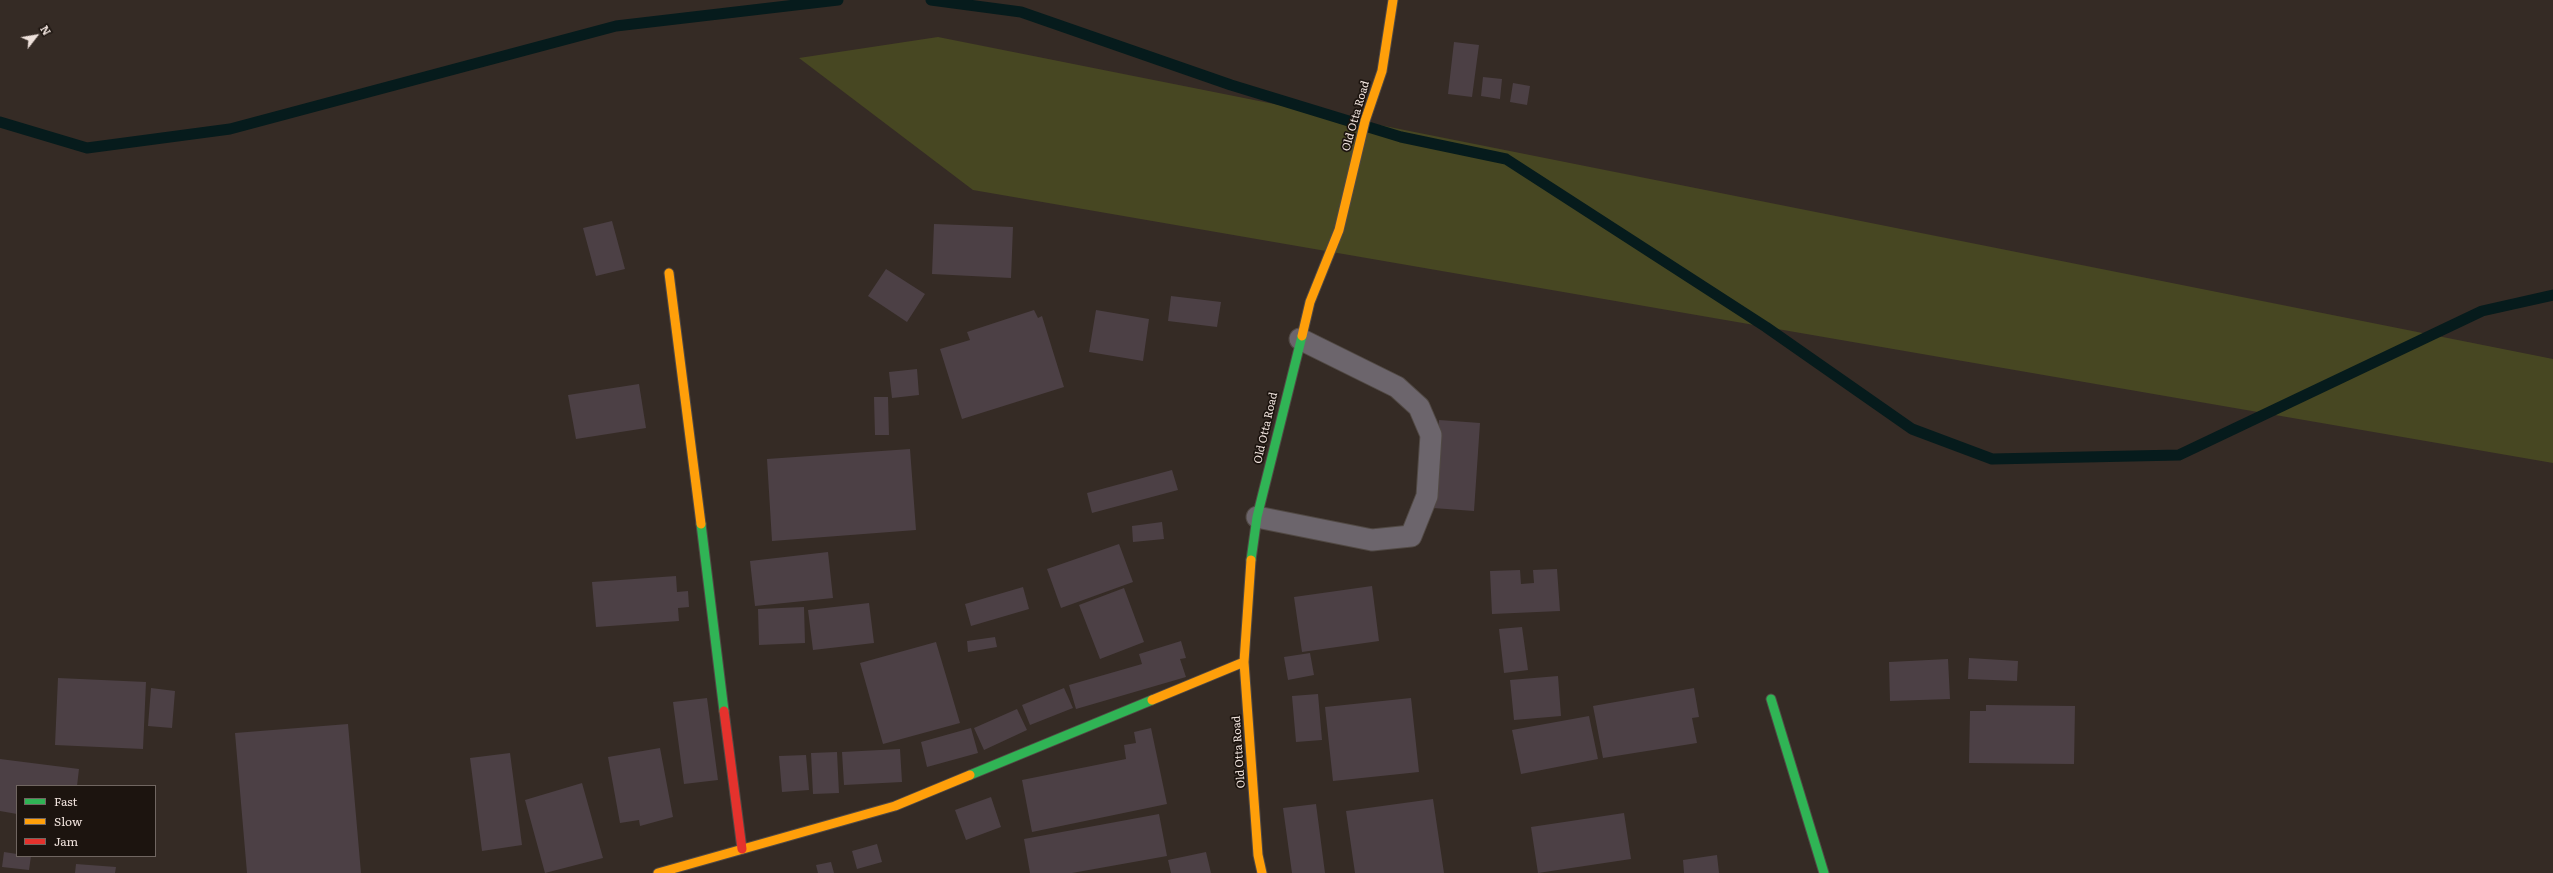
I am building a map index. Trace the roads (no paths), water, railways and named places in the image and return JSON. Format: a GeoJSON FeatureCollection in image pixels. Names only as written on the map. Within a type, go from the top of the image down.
{"type":"FeatureCollection","features":[{"type":"Feature","properties":{"kind":"street","name":"Old Otta Road"},"geometry":{"type":"LineString","coordinates":[[1262,873],[1258,855],[1244,662],[1249,575],[1257,517],[1310,302],[1339,230],[1365,121],[1382,71],[1393,0]]}},
{"type":"Feature","properties":{"kind":"street"},"geometry":{"type":"LineString","coordinates":[[669,273],[742,849]]}},
{"type":"Feature","properties":{"kind":"street"},"geometry":{"type":"LineString","coordinates":[[658,873],[894,806],[1244,662]]}},
{"type":"Feature","properties":{"kind":"street"},"geometry":{"type":"LineString","coordinates":[[1771,700],[1824,873]]}},
{"type":"Feature","properties":{"kind":"lane"},"geometry":{"type":"LineString","coordinates":[[1257,517],[1372,540],[1411,536],[1427,496],[1430,435],[1419,408],[1397,387],[1300,339]]}},
{"type":"Feature","properties":{"kind":"waterway"},"geometry":{"type":"LineString","coordinates":[[0,122],[87,148],[230,129],[616,26],[838,0]]}},
{"type":"Feature","properties":{"kind":"waterway"},"geometry":{"type":"LineString","coordinates":[[931,0],[1021,12],[1231,85],[1401,137],[1506,159],[1766,327],[1912,429],[1992,459],[2179,455],[2482,311],[2553,295]]}}]}
